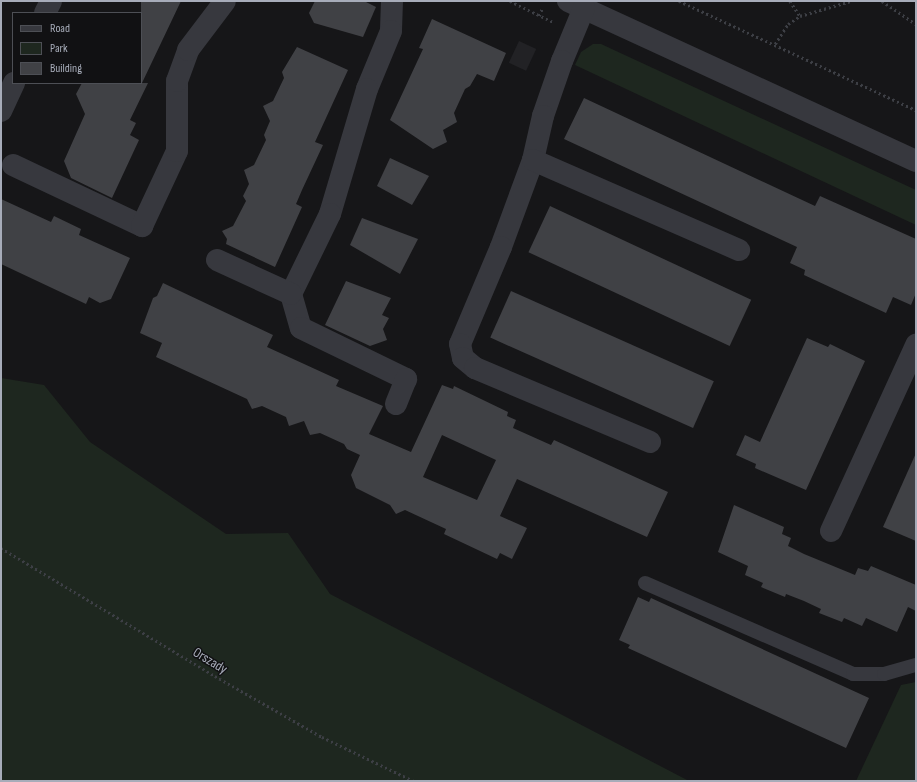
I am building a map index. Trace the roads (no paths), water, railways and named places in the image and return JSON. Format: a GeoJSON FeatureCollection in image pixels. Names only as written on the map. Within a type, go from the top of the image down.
{"type":"FeatureCollection","features":[{"type":"Feature","properties":{"kind":"street"},"geometry":{"type":"LineString","coordinates":[[45,12],[50,1]]}},
{"type":"Feature","properties":{"kind":"street"},"geometry":{"type":"LineString","coordinates":[[13,165],[142,226],[177,151],[177,81],[188,50],[225,1]]}},
{"type":"Feature","properties":{"kind":"street"},"geometry":{"type":"LineString","coordinates":[[392,1],[391,30],[367,89],[330,214],[291,294],[301,328],[406,379],[396,404]]}},
{"type":"Feature","properties":{"kind":"street"},"geometry":{"type":"LineString","coordinates":[[650,442],[475,368],[463,358],[460,344],[465,329],[501,247],[533,160],[543,116],[576,5],[916,161]]}},
{"type":"Feature","properties":{"kind":"street"},"geometry":{"type":"LineString","coordinates":[[1,111],[14,84]]}},
{"type":"Feature","properties":{"kind":"street"},"geometry":{"type":"LineString","coordinates":[[533,160],[738,250]]}},
{"type":"Feature","properties":{"kind":"street"},"geometry":{"type":"LineString","coordinates":[[217,260],[291,294]]}},
{"type":"Feature","properties":{"kind":"street"},"geometry":{"type":"LineString","coordinates":[[831,531],[916,345]]}},
{"type":"Feature","properties":{"kind":"lane"},"geometry":{"type":"LineString","coordinates":[[645,584],[853,674],[884,674],[916,665]]}}]}
